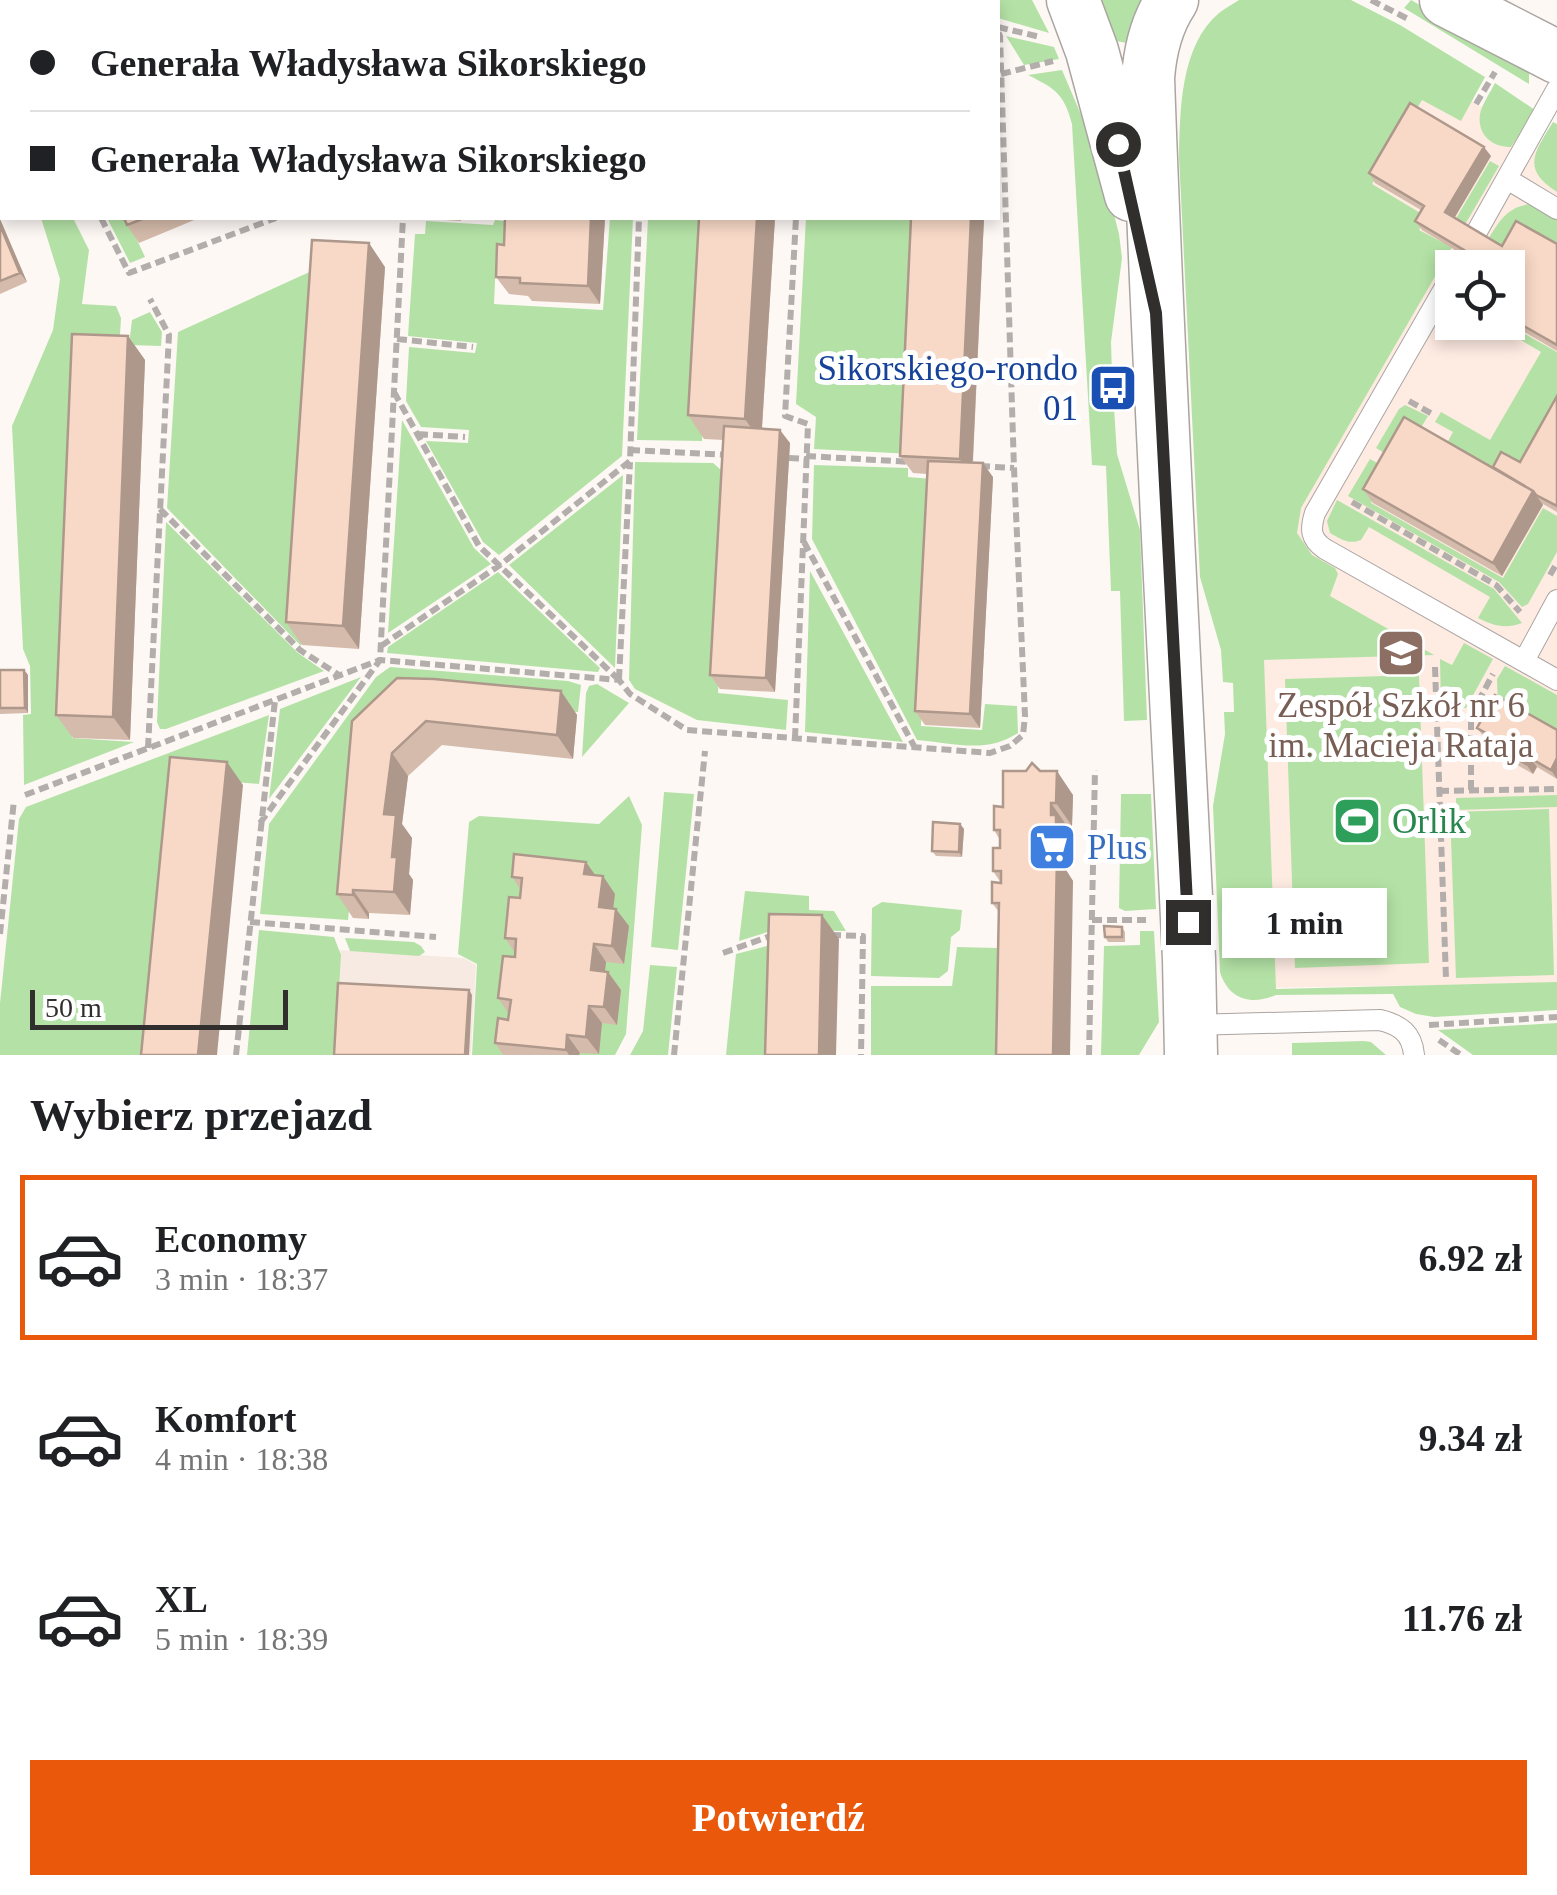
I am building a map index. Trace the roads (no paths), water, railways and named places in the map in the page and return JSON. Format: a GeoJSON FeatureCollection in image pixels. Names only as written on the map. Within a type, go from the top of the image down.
{"type":"FeatureCollection","features":[{"type":"Feature","properties":{"kind":"street"},"geometry":{"type":"LineString","coordinates":[[1172,0],[1156,30],[1148,78],[1191,1040]]}},
{"type":"Feature","properties":{"kind":"street"},"geometry":{"type":"LineString","coordinates":[[1446,0],[1557,54]]}},
{"type":"Feature","properties":{"kind":"street"},"geometry":{"type":"LineString","coordinates":[[1502,0],[1557,54]]}},
{"type":"Feature","properties":{"kind":"street"},"geometry":{"type":"LineString","coordinates":[[1058,19],[1092,51],[1127,174],[1156,313]]}},
{"type":"Feature","properties":{"kind":"lane"},"geometry":{"type":"LineString","coordinates":[[1475,235],[1557,89]]}},
{"type":"Feature","properties":{"kind":"lane"},"geometry":{"type":"LineString","coordinates":[[1506,180],[1557,208]]}},
{"type":"Feature","properties":{"kind":"lane"},"geometry":{"type":"LineString","coordinates":[[1435,305],[1315,513],[1311,527],[1318,544],[1326,550],[1557,680]]}},
{"type":"Feature","properties":{"kind":"lane"},"geometry":{"type":"LineString","coordinates":[[1515,656],[1557,600]]}},
{"type":"Feature","properties":{"kind":"lane"},"geometry":{"type":"LineString","coordinates":[[1191,1040],[1380,1020],[1398,1025],[1410,1037],[1414,1055]]}},
{"type":"Feature","properties":{"kind":"place","name":"Sikorskiego-rondo 01"},"geometry":{"type":"Point","coordinates":[1113,388]}},
{"type":"Feature","properties":{"kind":"place","name":"Zespół Szkół nr 6 im. Macieja Rataja"},"geometry":{"type":"Point","coordinates":[1401,653]}},
{"type":"Feature","properties":{"kind":"place","name":"Orlik"},"geometry":{"type":"Point","coordinates":[1357,821]}},
{"type":"Feature","properties":{"kind":"place","name":"Plus"},"geometry":{"type":"Point","coordinates":[1052,847]}}]}
